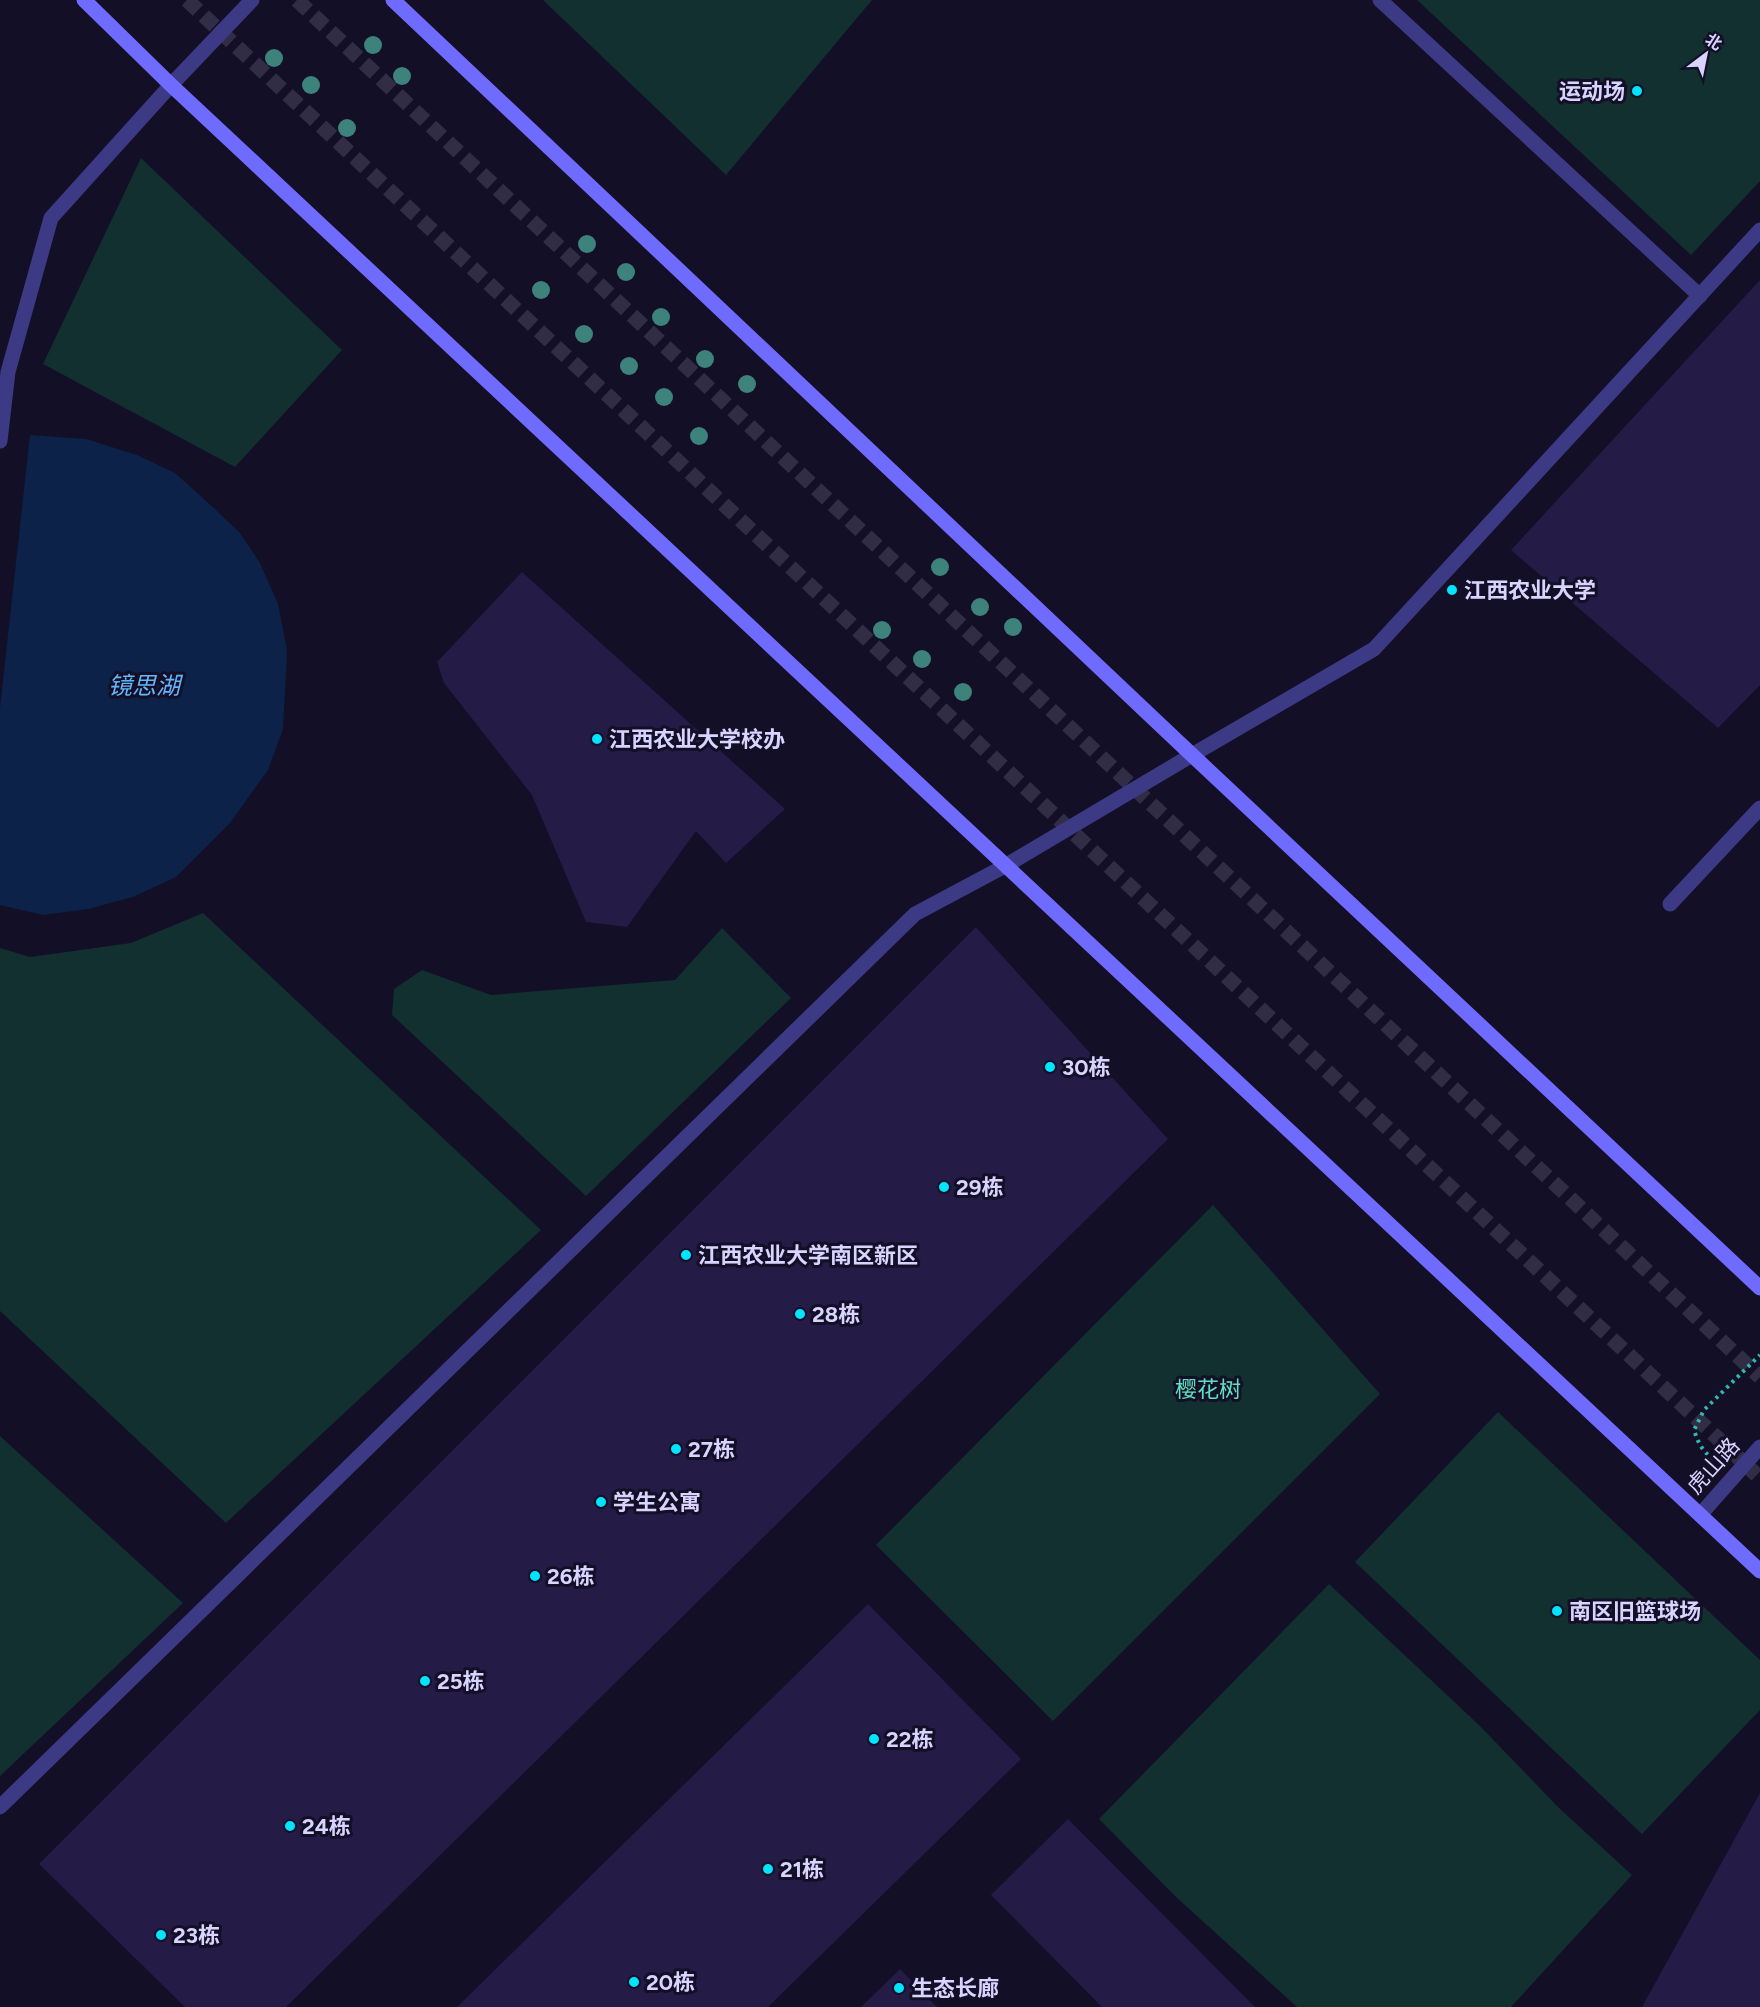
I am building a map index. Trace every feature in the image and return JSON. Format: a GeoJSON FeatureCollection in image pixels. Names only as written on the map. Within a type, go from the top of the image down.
{"type":"FeatureCollection","features":[{"type":"Feature","properties":{"kind":"main road"},"geometry":{"type":"LineString","coordinates":[[84,0],[171,85],[1760,1571]]}},
{"type":"Feature","properties":{"kind":"main road"},"geometry":{"type":"LineString","coordinates":[[393,0],[1760,1288]]}},
{"type":"Feature","properties":{"kind":"street"},"geometry":{"type":"LineString","coordinates":[[0,441],[8,372],[51,218],[171,85],[252,0]]}},
{"type":"Feature","properties":{"kind":"street"},"geometry":{"type":"LineString","coordinates":[[1380,0],[1700,296]]}},
{"type":"Feature","properties":{"kind":"street"},"geometry":{"type":"LineString","coordinates":[[0,1807],[915,914],[1005,866],[1374,649],[1760,230]]}},
{"type":"Feature","properties":{"kind":"street"},"geometry":{"type":"LineString","coordinates":[[1671,904],[1760,808]]}},
{"type":"Feature","properties":{"kind":"street","name":"虎山路"},"geometry":{"type":"LineString","coordinates":[[1700,1515],[1760,1448]]}},
{"type":"Feature","properties":{"kind":"path"},"geometry":{"type":"LineString","coordinates":[[1749,1459],[1731,1464],[1718,1461],[1707,1455],[1694,1430],[1704,1410],[1760,1355]]}},
{"type":"Feature","properties":{"kind":"green space"},"geometry":{"type":"Polygon","coordinates":[[[543,0],[872,0],[726,175],[543,0]]]}},
{"type":"Feature","properties":{"kind":"green space","name":"运动场"},"geometry":{"type":"Polygon","coordinates":[[[1417,0],[1760,0],[1760,181],[1691,255],[1417,0]]]}},
{"type":"Feature","properties":{"kind":"green space"},"geometry":{"type":"Polygon","coordinates":[[[141,158],[342,350],[235,467],[43,364],[141,158]]]}},
{"type":"Feature","properties":{"kind":"green space"},"geometry":{"type":"Polygon","coordinates":[[[203,913],[541,1230],[226,1523],[0,1311],[0,948],[30,957],[131,943],[203,913]]]}},
{"type":"Feature","properties":{"kind":"green space"},"geometry":{"type":"Polygon","coordinates":[[[722,928],[791,998],[586,1196],[392,1015],[394,989],[422,970],[491,995],[675,980],[722,928]]]}},
{"type":"Feature","properties":{"kind":"green space","name":"樱花树"},"geometry":{"type":"Polygon","coordinates":[[[1213,1205],[1380,1394],[1053,1721],[876,1545],[1213,1205]]]}},
{"type":"Feature","properties":{"kind":"green space","name":"南区旧篮球场"},"geometry":{"type":"Polygon","coordinates":[[[1498,1412],[1760,1660],[1760,1710],[1642,1834],[1355,1562],[1498,1412]]]}},
{"type":"Feature","properties":{"kind":"green space"},"geometry":{"type":"Polygon","coordinates":[[[0,1436],[183,1603],[0,1776],[0,1436]]]}},
{"type":"Feature","properties":{"kind":"green space"},"geometry":{"type":"Polygon","coordinates":[[[1329,1584],[1481,1727],[1559,1808],[1632,1875],[1511,2007],[1297,2007],[1175,1896],[1099,1819],[1329,1584]]]}},
{"type":"Feature","properties":{"kind":"water","name":"镜思湖"},"geometry":{"type":"Polygon","coordinates":[[[30,435],[86,439],[137,455],[175,473],[240,533],[260,563],[278,604],[287,650],[283,729],[268,770],[230,823],[176,877],[133,897],[88,909],[43,915],[0,905],[0,708],[30,435]]]}},
{"type":"Feature","properties":{"kind":"building"},"geometry":{"type":"Polygon","coordinates":[[[1760,280],[1760,685],[1718,728],[1511,550],[1760,280]]]}},
{"type":"Feature","properties":{"kind":"building","name":"江西农业大学校办"},"geometry":{"type":"Polygon","coordinates":[[[522,572],[785,809],[726,863],[696,831],[627,927],[586,922],[532,795],[444,683],[437,662],[522,572]]]}},
{"type":"Feature","properties":{"kind":"building","name":"学生公寓"},"geometry":{"type":"Polygon","coordinates":[[[976,927],[1168,1139],[286,2007],[185,2007],[39,1864],[976,927]]]}},
{"type":"Feature","properties":{"kind":"building"},"geometry":{"type":"Polygon","coordinates":[[[868,1604],[1021,1759],[768,2007],[457,2007],[868,1604]]]}},
{"type":"Feature","properties":{"kind":"building"},"geometry":{"type":"Polygon","coordinates":[[[1760,1793],[1760,2007],[1642,2007],[1760,1793]]]}},
{"type":"Feature","properties":{"kind":"building"},"geometry":{"type":"Polygon","coordinates":[[[1068,1819],[1255,2007],[1102,2007],[991,1895],[1068,1819]]]}},
{"type":"Feature","properties":{"kind":"building","name":"生态长廊"},"geometry":{"type":"Polygon","coordinates":[[[900,1969],[937,2007],[861,2007],[900,1969]]]}},
{"type":"Feature","properties":{"kind":"tunnel"},"geometry":{"type":"LineString","coordinates":[[187,0],[1760,1478]]}},
{"type":"Feature","properties":{"kind":"tunnel"},"geometry":{"type":"LineString","coordinates":[[297,0],[1760,1377]]}},
{"type":"Feature","properties":{"kind":"place","name":"运动场"},"geometry":{"type":"Point","coordinates":[1637,91]}},
{"type":"Feature","properties":{"kind":"place","name":"江西农业大学"},"geometry":{"type":"Point","coordinates":[1452,590]}},
{"type":"Feature","properties":{"kind":"place","name":"江西农业大学校办"},"geometry":{"type":"Point","coordinates":[597,739]}},
{"type":"Feature","properties":{"kind":"place","name":"30栋"},"geometry":{"type":"Point","coordinates":[1050,1067]}},
{"type":"Feature","properties":{"kind":"place","name":"29栋"},"geometry":{"type":"Point","coordinates":[944,1187]}},
{"type":"Feature","properties":{"kind":"place","name":"江西农业大学南区新区"},"geometry":{"type":"Point","coordinates":[686,1255]}},
{"type":"Feature","properties":{"kind":"place","name":"28栋"},"geometry":{"type":"Point","coordinates":[800,1314]}},
{"type":"Feature","properties":{"kind":"place","name":"27栋"},"geometry":{"type":"Point","coordinates":[676,1449]}},
{"type":"Feature","properties":{"kind":"place","name":"学生公寓"},"geometry":{"type":"Point","coordinates":[601,1502]}},
{"type":"Feature","properties":{"kind":"place","name":"26栋"},"geometry":{"type":"Point","coordinates":[535,1576]}},
{"type":"Feature","properties":{"kind":"place","name":"南区旧篮球场"},"geometry":{"type":"Point","coordinates":[1557,1611]}},
{"type":"Feature","properties":{"kind":"place","name":"25栋"},"geometry":{"type":"Point","coordinates":[425,1681]}},
{"type":"Feature","properties":{"kind":"place","name":"22栋"},"geometry":{"type":"Point","coordinates":[874,1739]}},
{"type":"Feature","properties":{"kind":"place","name":"24栋"},"geometry":{"type":"Point","coordinates":[290,1826]}},
{"type":"Feature","properties":{"kind":"place","name":"21栋"},"geometry":{"type":"Point","coordinates":[768,1869]}},
{"type":"Feature","properties":{"kind":"place","name":"23栋"},"geometry":{"type":"Point","coordinates":[161,1935]}},
{"type":"Feature","properties":{"kind":"place","name":"20栋"},"geometry":{"type":"Point","coordinates":[634,1982]}},
{"type":"Feature","properties":{"kind":"place","name":"生态长廊"},"geometry":{"type":"Point","coordinates":[899,1988]}}]}
